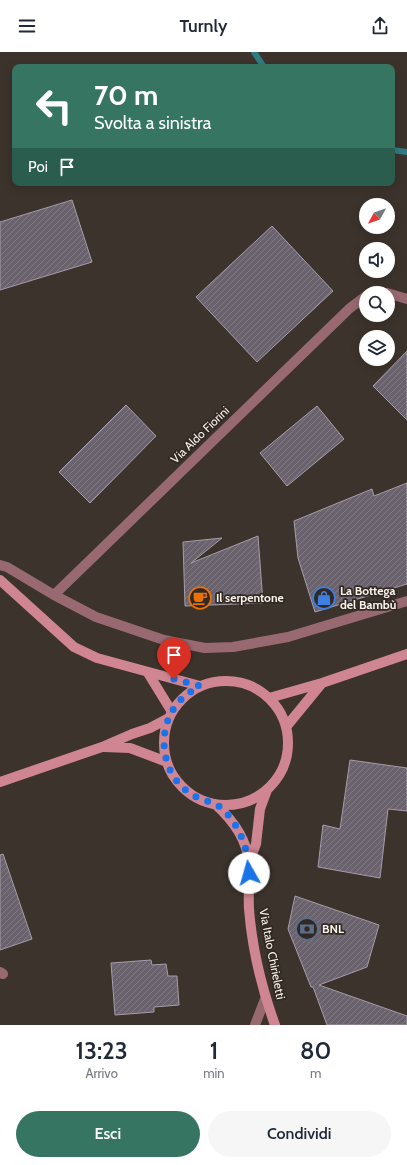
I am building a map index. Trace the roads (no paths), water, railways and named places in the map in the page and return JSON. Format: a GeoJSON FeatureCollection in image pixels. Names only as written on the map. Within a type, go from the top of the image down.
{"type":"FeatureCollection","features":[{"type":"Feature","properties":{"kind":"main road"},"geometry":{"type":"LineString","coordinates":[[0,580],[74,647],[97,658],[124,664],[148,673],[200,686]]}},
{"type":"Feature","properties":{"kind":"main road"},"geometry":{"type":"LineString","coordinates":[[269,698],[322,683],[407,654]]}},
{"type":"Feature","properties":{"kind":"main road"},"geometry":{"type":"LineString","coordinates":[[0,782],[102,747],[150,728],[170,715],[185,695],[200,686],[217,681],[242,682],[256,688],[269,698],[282,715],[286,727],[288,745],[285,763],[276,780],[267,790],[253,799],[234,804],[215,804],[200,799],[182,787],[173,776],[167,762],[164,739],[170,715],[148,673]]}},
{"type":"Feature","properties":{"kind":"main road"},"geometry":{"type":"LineString","coordinates":[[286,727],[322,683]]}},
{"type":"Feature","properties":{"kind":"main road"},"geometry":{"type":"LineString","coordinates":[[102,747],[130,748],[167,762]]}},
{"type":"Feature","properties":{"kind":"main road"},"geometry":{"type":"LineString","coordinates":[[249,862],[256,844],[260,809],[267,790]]}},
{"type":"Feature","properties":{"kind":"main road"},"geometry":{"type":"LineString","coordinates":[[215,804],[229,817],[241,834],[249,862]]}},
{"type":"Feature","properties":{"kind":"main road","name":"Via Italo Chirieletti"},"geometry":{"type":"LineString","coordinates":[[249,862],[249,909],[265,999],[275,1025]]}},
{"type":"Feature","properties":{"kind":"street"},"geometry":{"type":"LineString","coordinates":[[395,295],[407,299]]}},
{"type":"Feature","properties":{"kind":"street","name":"Via Aldo Fiorini"},"geometry":{"type":"LineString","coordinates":[[54,595],[350,308],[359,301]]}},
{"type":"Feature","properties":{"kind":"street"},"geometry":{"type":"LineString","coordinates":[[0,565],[7,567],[54,595],[96,617],[164,640],[190,646],[219,648],[250,645],[288,637],[407,601]]}},
{"type":"Feature","properties":{"kind":"street"},"geometry":{"type":"LineString","coordinates":[[255,1025],[265,999]]}},
{"type":"Feature","properties":{"kind":"waterway"},"geometry":{"type":"LineString","coordinates":[[254,52],[262,64]]}},
{"type":"Feature","properties":{"kind":"waterway"},"geometry":{"type":"LineString","coordinates":[[395,150],[407,152]]}},
{"type":"Feature","properties":{"kind":"place","name":"Il serpentone"},"geometry":{"type":"Point","coordinates":[200,598]}},
{"type":"Feature","properties":{"kind":"place","name":"La Bottega del Bambù"},"geometry":{"type":"Point","coordinates":[324,598]}},
{"type":"Feature","properties":{"kind":"place","name":"BNL"},"geometry":{"type":"Point","coordinates":[307,929]}}]}
